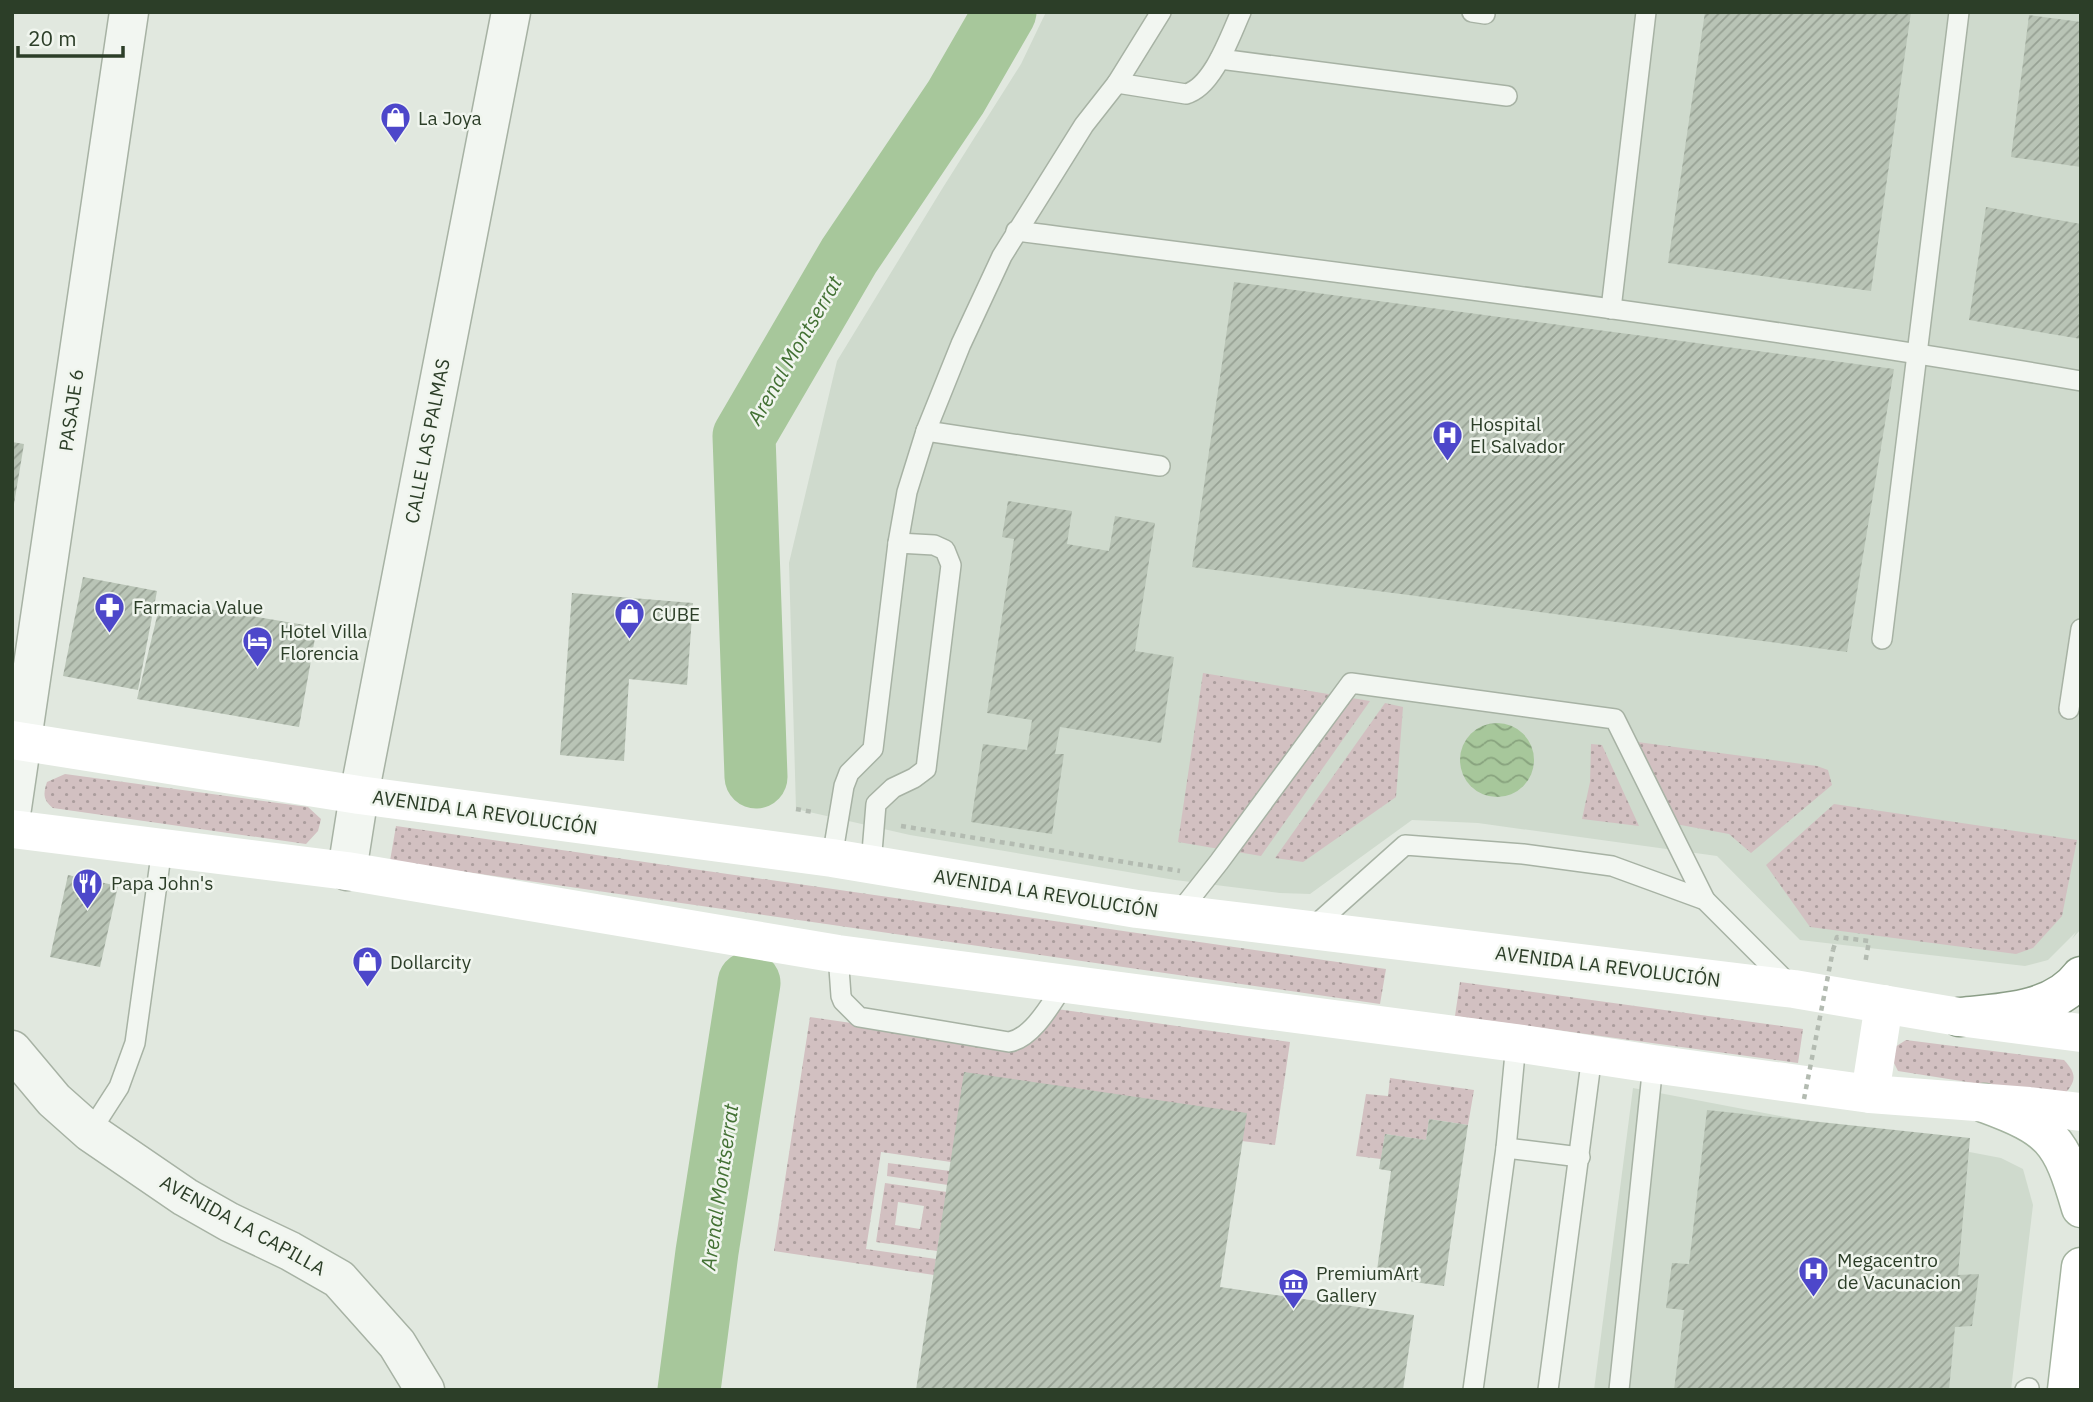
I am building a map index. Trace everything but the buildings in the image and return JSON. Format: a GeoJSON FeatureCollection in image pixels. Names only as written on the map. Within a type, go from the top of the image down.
{"type":"FeatureCollection","features":[{"type":"Feature","properties":{"kind":"main road","name":"AVENIDA LA REVOLUCIÓN"},"geometry":{"type":"LineString","coordinates":[[18,741],[359,795],[832,858],[1178,914],[1794,989],[1959,1017],[2081,1033]]}},
{"type":"Feature","properties":{"kind":"main road"},"geometry":{"type":"LineString","coordinates":[[12,829],[347,871],[838,954],[1517,1043],[1653,1065],[1870,1094],[2081,1112]]}},
{"type":"Feature","properties":{"kind":"main road"},"geometry":{"type":"LineString","coordinates":[[1959,1017],[2005,1013],[2045,1002],[2063,993],[2081,976]]}},
{"type":"Feature","properties":{"kind":"main road"},"geometry":{"type":"LineString","coordinates":[[1870,1094],[1884,1004]]}},
{"type":"Feature","properties":{"kind":"main road"},"geometry":{"type":"LineString","coordinates":[[1984,1103],[2041,1128],[2052,1139],[2062,1152],[2081,1208]]}},
{"type":"Feature","properties":{"kind":"main road"},"geometry":{"type":"LineString","coordinates":[[2067,1390],[2081,1268]]}},
{"type":"Feature","properties":{"kind":"street","name":"PASAJE 6"},"geometry":{"type":"LineString","coordinates":[[12,808],[18,741],[129,12]]}},
{"type":"Feature","properties":{"kind":"street","name":"CALLE LAS PALMAS"},"geometry":{"type":"LineString","coordinates":[[347,871],[359,795],[511,12]]}},
{"type":"Feature","properties":{"kind":"street","name":"AVENIDA LA CAPILLA"},"geometry":{"type":"LineString","coordinates":[[12,1051],[54,1100],[90,1132],[185,1197],[339,1279],[397,1344],[425,1390]]}},
{"type":"Feature","properties":{"kind":"lane"},"geometry":{"type":"LineString","coordinates":[[832,858],[844,786],[849,773],[873,749],[898,543],[907,492],[926,431],[980,301],[1016,231],[1084,125],[1117,83],[1161,12]]}},
{"type":"Feature","properties":{"kind":"lane"},"geometry":{"type":"LineString","coordinates":[[1117,83],[1185,94],[1193,92],[1220,59],[1241,12]]}},
{"type":"Feature","properties":{"kind":"lane"},"geometry":{"type":"LineString","coordinates":[[1611,309],[1646,12]]}},
{"type":"Feature","properties":{"kind":"lane"},"geometry":{"type":"LineString","coordinates":[[1882,639],[1959,12]]}},
{"type":"Feature","properties":{"kind":"lane"},"geometry":{"type":"LineString","coordinates":[[1220,59],[1507,96]]}},
{"type":"Feature","properties":{"kind":"lane"},"geometry":{"type":"LineString","coordinates":[[1016,231],[1611,309],[1918,353],[2081,381]]}},
{"type":"Feature","properties":{"kind":"lane"},"geometry":{"type":"LineString","coordinates":[[926,431],[1160,466]]}},
{"type":"Feature","properties":{"kind":"lane"},"geometry":{"type":"LineString","coordinates":[[871,864],[876,804],[893,788],[926,769],[951,565],[945,550],[934,545],[898,543]]}},
{"type":"Feature","properties":{"kind":"lane"},"geometry":{"type":"LineString","coordinates":[[2069,709],[2081,629]]}},
{"type":"Feature","properties":{"kind":"lane"},"geometry":{"type":"LineString","coordinates":[[1178,914],[1351,683],[1615,719],[1705,900],[1794,989]]}},
{"type":"Feature","properties":{"kind":"lane"},"geometry":{"type":"LineString","coordinates":[[1311,929],[1405,845],[1523,854],[1612,866],[1705,900]]}},
{"type":"Feature","properties":{"kind":"lane"},"geometry":{"type":"LineString","coordinates":[[90,1132],[119,1087],[135,1043],[162,848]]}},
{"type":"Feature","properties":{"kind":"lane"},"geometry":{"type":"LineString","coordinates":[[838,954],[841,996],[859,1017],[1009,1042],[1018,1040],[1031,1030],[1065,984]]}},
{"type":"Feature","properties":{"kind":"lane"},"geometry":{"type":"LineString","coordinates":[[1473,1390],[1506,1148],[1517,1043]]}},
{"type":"Feature","properties":{"kind":"lane"},"geometry":{"type":"LineString","coordinates":[[1548,1390],[1592,1055]]}},
{"type":"Feature","properties":{"kind":"lane"},"geometry":{"type":"LineString","coordinates":[[1619,1390],[1653,1065]]}},
{"type":"Feature","properties":{"kind":"lane"},"geometry":{"type":"LineString","coordinates":[[1506,1148],[1580,1157]]}},
{"type":"Feature","properties":{"kind":"path"},"geometry":{"type":"LineString","coordinates":[[796,809],[839,816]]}},
{"type":"Feature","properties":{"kind":"path"},"geometry":{"type":"LineString","coordinates":[[875,822],[1209,876]]}},
{"type":"Feature","properties":{"kind":"path"},"geometry":{"type":"LineString","coordinates":[[1804,1099],[1837,937],[1869,941],[1865,965]]}},
{"type":"Feature","properties":{"kind":"shaded area","name":"Hospital El Salvador"},"geometry":{"type":"Polygon","coordinates":[[[1046,12],[2081,12],[2081,929],[2048,960],[2025,966],[1800,940],[1717,856],[1478,823],[1412,820],[1310,894],[1175,880],[910,835],[796,809],[789,563],[837,361],[1021,64],[1046,12]]]}},
{"type":"Feature","properties":{"kind":"shaded area"},"geometry":{"type":"Polygon","coordinates":[[[1203,673],[1370,701],[1261,856],[1178,842],[1203,673]]]}},
{"type":"Feature","properties":{"kind":"shaded area"},"geometry":{"type":"Polygon","coordinates":[[[1385,703],[1403,707],[1396,797],[1303,862],[1275,858],[1385,703]]]}},
{"type":"Feature","properties":{"kind":"shaded area"},"geometry":{"type":"Polygon","coordinates":[[[1630,741],[1817,766],[1828,770],[1832,785],[1751,853],[1729,834],[1670,823],[1630,741]]]}},
{"type":"Feature","properties":{"kind":"shaded area"},"geometry":{"type":"Polygon","coordinates":[[[1591,744],[1602,745],[1639,826],[1582,819],[1590,782],[1591,744]]]}},
{"type":"Feature","properties":{"kind":"shaded area"},"geometry":{"type":"Polygon","coordinates":[[[65,774],[308,807],[321,819],[318,831],[306,844],[53,808],[45,796],[47,782],[65,774]]]}},
{"type":"Feature","properties":{"kind":"shaded area"},"geometry":{"type":"Polygon","coordinates":[[[1834,804],[2077,840],[2062,916],[2033,948],[2016,954],[1810,927],[1766,865],[1834,804]]]}},
{"type":"Feature","properties":{"kind":"shaded area"},"geometry":{"type":"Polygon","coordinates":[[[396,826],[1386,969],[1380,1004],[390,861],[396,826]]]}},
{"type":"Feature","properties":{"kind":"shaded area"},"geometry":{"type":"Polygon","coordinates":[[[1460,982],[1803,1029],[1798,1063],[1455,1016],[1460,982]]]}},
{"type":"Feature","properties":{"kind":"shaded area"},"geometry":{"type":"Polygon","coordinates":[[[1057,1009],[1290,1042],[1275,1145],[1242,1141],[951,1162],[881,1152],[866,1249],[936,1259],[934,1275],[774,1251],[810,1017],[1023,1048],[1057,1009]]]}},
{"type":"Feature","properties":{"kind":"shaded area"},"geometry":{"type":"Polygon","coordinates":[[[1906,1040],[2064,1060],[2072,1070],[2073,1079],[2062,1097],[1898,1071],[1892,1059],[1895,1047],[1906,1040]]]}},
{"type":"Feature","properties":{"kind":"shaded area"},"geometry":{"type":"Polygon","coordinates":[[[1390,1078],[1474,1090],[1468,1125],[1429,1119],[1426,1140],[1385,1134],[1381,1159],[1356,1156],[1366,1094],[1388,1096],[1390,1078]]]}},
{"type":"Feature","properties":{"kind":"shaded area","name":"Megacentro de Vacunacion"},"geometry":{"type":"Polygon","coordinates":[[[1633,1088],[2001,1158],[2023,1169],[2033,1205],[2011,1390],[1594,1390],[1633,1088]]]}},
{"type":"Feature","properties":{"kind":"shaded area"},"geometry":{"type":"Polygon","coordinates":[[[888,1163],[950,1171],[948,1185],[887,1176],[888,1163]]]}},
{"type":"Feature","properties":{"kind":"shaded area"},"geometry":{"type":"Polygon","coordinates":[[[885,1183],[947,1192],[937,1251],[876,1242],[885,1183]],[[898,1202],[895,1225],[920,1229],[924,1206],[898,1202]]]}},
{"type":"Feature","properties":{"kind":"water"},"geometry":{"type":"Polygon","coordinates":[[[1490,723],[1504,723],[1518,729],[1528,739],[1534,760],[1528,781],[1518,791],[1504,797],[1490,797],[1476,791],[1466,781],[1460,767],[1460,753],[1466,739],[1476,729],[1490,723]]]}},
{"type":"Feature","properties":{"kind":"waterway","name":"Arenal Montserrat"},"geometry":{"type":"LineString","coordinates":[[756,777],[744,436],[849,256],[956,97],[1005,12]]}},
{"type":"Feature","properties":{"kind":"waterway","name":"Arenal Montserrat"},"geometry":{"type":"LineString","coordinates":[[689,1390],[707,1252],[749,983]]}},
{"type":"Feature","properties":{"kind":"place","name":"La Joya"},"geometry":{"type":"Point","coordinates":[395,145]}},
{"type":"Feature","properties":{"kind":"place","name":"Hospital El Salvador"},"geometry":{"type":"Point","coordinates":[1447,462]}},
{"type":"Feature","properties":{"kind":"place","name":"Farmacia Value"},"geometry":{"type":"Point","coordinates":[110,634]}},
{"type":"Feature","properties":{"kind":"place","name":"CUBE"},"geometry":{"type":"Point","coordinates":[629,641]}},
{"type":"Feature","properties":{"kind":"place","name":"Hotel Villa Florencia"},"geometry":{"type":"Point","coordinates":[257,669]}},
{"type":"Feature","properties":{"kind":"place","name":"Papa John's"},"geometry":{"type":"Point","coordinates":[88,910]}},
{"type":"Feature","properties":{"kind":"place","name":"Dollarcity"},"geometry":{"type":"Point","coordinates":[367,989]}},
{"type":"Feature","properties":{"kind":"place","name":"Megacentro de Vacunacion"},"geometry":{"type":"Point","coordinates":[1814,1298]}},
{"type":"Feature","properties":{"kind":"place","name":"PremiumArt Gallery"},"geometry":{"type":"Point","coordinates":[1293,1311]}}]}
